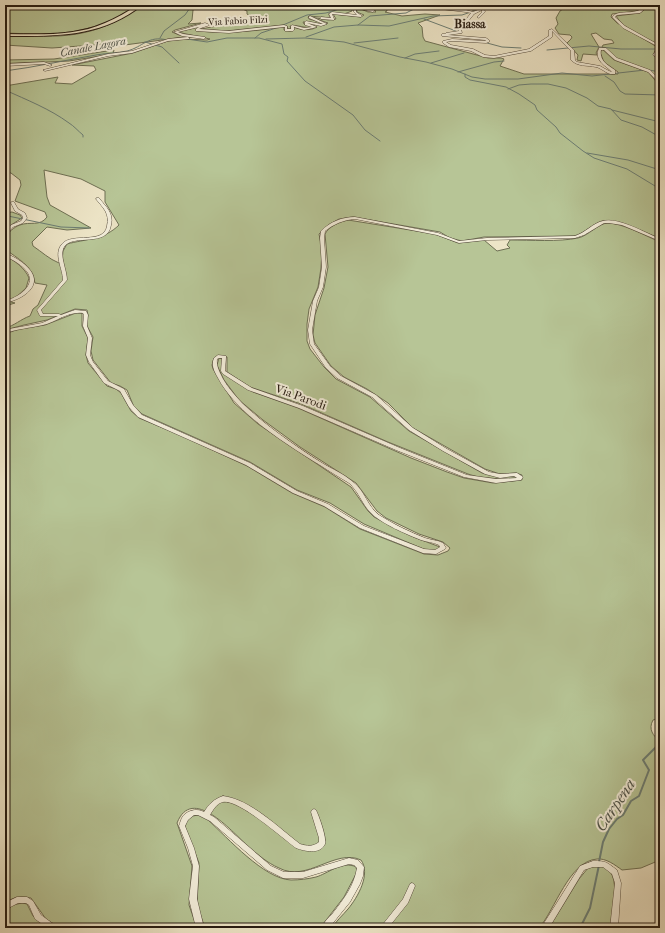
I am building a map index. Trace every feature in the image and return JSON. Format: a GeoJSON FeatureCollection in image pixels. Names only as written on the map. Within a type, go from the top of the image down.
{"type":"FeatureCollection","features":[{"type":"Feature","properties":{"kind":"main road"},"geometry":{"type":"LineString","coordinates":[[5,35],[59,35],[87,31],[115,21],[140,5]]}},
{"type":"Feature","properties":{"kind":"street","name":"Via Fabio Filzi"},"geometry":{"type":"LineString","coordinates":[[5,65],[46,63],[50,65],[44,69],[49,70],[121,51],[138,50],[168,40],[203,38],[182,35],[175,32],[204,24],[209,25],[200,27],[197,30],[229,32],[283,26],[286,27],[286,30],[290,31],[293,30],[292,26],[300,28],[314,28],[316,27],[305,23],[322,25],[326,23],[309,17],[311,16],[331,20],[334,19],[330,14],[332,13],[360,16],[362,15],[355,12],[354,7],[373,11],[374,5]]}},
{"type":"Feature","properties":{"kind":"street"},"geometry":{"type":"LineString","coordinates":[[385,5],[400,9],[403,8],[402,5]]}},
{"type":"Feature","properties":{"kind":"street"},"geometry":{"type":"LineString","coordinates":[[415,5],[473,13]]}},
{"type":"Feature","properties":{"kind":"street"},"geometry":{"type":"LineString","coordinates":[[473,5],[483,9]]}},
{"type":"Feature","properties":{"kind":"street"},"geometry":{"type":"LineString","coordinates":[[652,5],[645,7],[639,12],[616,14],[613,16],[624,27],[658,46],[659,49],[655,55],[660,58]]}},
{"type":"Feature","properties":{"kind":"street"},"geometry":{"type":"LineString","coordinates":[[483,9],[473,13],[465,23],[458,25],[461,32],[442,35],[484,39],[488,41],[449,40],[444,43],[472,50],[484,56],[504,56],[532,49],[551,36],[550,30],[552,30],[573,52],[573,60],[577,64],[596,66],[604,69],[608,73],[614,73],[614,71],[601,61],[598,51],[604,49],[616,59],[650,71],[660,82]]}},
{"type":"Feature","properties":{"kind":"street"},"geometry":{"type":"LineString","coordinates":[[478,17],[484,13],[483,9]]}},
{"type":"Feature","properties":{"kind":"street"},"geometry":{"type":"LineString","coordinates":[[76,312],[49,316],[40,314],[39,310],[65,280],[66,274],[61,264],[60,255],[60,250],[64,243],[101,235],[108,231],[110,226],[109,216],[106,208],[98,199]]}},
{"type":"Feature","properties":{"kind":"street"},"geometry":{"type":"LineString","coordinates":[[5,234],[12,226],[22,222],[26,218],[24,214],[16,210],[13,203]]}},
{"type":"Feature","properties":{"kind":"street","name":"Via Parodi"},"geometry":{"type":"LineString","coordinates":[[76,312],[84,312],[86,315],[84,324],[90,338],[88,355],[91,362],[106,382],[122,390],[131,406],[140,416],[248,464],[295,492],[326,504],[362,527],[423,551],[436,552],[443,548],[441,544],[417,536],[376,514],[353,484],[278,434],[237,401],[221,380],[215,369],[214,364],[216,359],[219,357],[224,357],[225,373],[250,389],[301,407],[398,449],[466,476],[496,481],[519,479],[520,477],[515,474],[500,476],[487,473],[445,450],[411,429],[374,396],[339,377],[328,367],[312,344],[310,330],[315,301],[321,287],[324,267],[323,232],[330,225],[341,220],[355,218],[436,234],[456,241],[469,242],[487,239],[575,237],[585,234],[603,223],[608,222],[624,225],[660,240]]}},
{"type":"Feature","properties":{"kind":"street"},"geometry":{"type":"LineString","coordinates":[[5,254],[15,258],[30,273],[32,282],[26,291],[18,298],[5,302]]}},
{"type":"Feature","properties":{"kind":"street"},"geometry":{"type":"LineString","coordinates":[[5,332],[18,327],[47,322],[76,312]]}},
{"type":"Feature","properties":{"kind":"street"},"geometry":{"type":"LineString","coordinates":[[206,815],[213,804],[223,799],[231,799],[244,806],[298,846],[311,849],[316,848],[322,843],[322,838],[314,812]]}},
{"type":"Feature","properties":{"kind":"street"},"geometry":{"type":"LineString","coordinates":[[200,928],[193,899],[196,866],[182,824],[184,818],[192,813],[199,812],[206,815],[269,868],[283,875],[303,875],[343,862],[358,864],[361,867],[358,881],[330,924],[325,928]]}},
{"type":"Feature","properties":{"kind":"street"},"geometry":{"type":"LineString","coordinates":[[545,928],[580,872],[589,865],[600,863],[612,869],[617,877],[618,883],[614,928]]}},
{"type":"Feature","properties":{"kind":"street"},"geometry":{"type":"LineString","coordinates":[[384,928],[406,901],[412,886]]}},
{"type":"Feature","properties":{"kind":"street"},"geometry":{"type":"LineString","coordinates":[[5,907],[17,900],[27,900],[31,903],[38,917],[53,928]]}},
{"type":"Feature","properties":{"kind":"green space"},"geometry":{"type":"Polygon","coordinates":[[[5,5],[136,5],[105,23],[90,28],[41,34],[5,33],[5,5]]]}},
{"type":"Feature","properties":{"kind":"green space"},"geometry":{"type":"Polygon","coordinates":[[[142,5],[200,5],[193,10],[192,20],[188,24],[201,23],[172,32],[179,35],[196,37],[117,46],[109,44],[52,48],[5,45],[5,36],[61,36],[93,30],[108,25],[142,5]]]}},
{"type":"Feature","properties":{"kind":"green space"},"geometry":{"type":"Polygon","coordinates":[[[234,5],[373,5],[372,10],[355,6],[352,7],[352,11],[344,14],[329,13],[331,18],[309,16],[309,19],[324,23],[303,22],[304,24],[313,27],[290,26],[291,29],[288,29],[287,26],[283,25],[226,31],[201,29],[254,19],[247,14],[247,11],[234,5]]]}},
{"type":"Feature","properties":{"kind":"green space"},"geometry":{"type":"Polygon","coordinates":[[[376,5],[386,6],[387,11],[385,12],[402,16],[425,14],[440,15],[418,23],[422,27],[425,41],[488,58],[504,59],[500,66],[524,74],[618,74],[618,72],[604,62],[600,52],[602,49],[614,60],[648,72],[660,86],[660,238],[622,224],[602,221],[574,236],[484,237],[462,241],[450,238],[440,232],[353,217],[339,219],[328,225],[319,234],[322,249],[321,268],[318,287],[309,309],[307,341],[310,349],[324,367],[336,379],[370,397],[409,431],[482,473],[499,477],[515,476],[517,478],[500,479],[478,477],[468,474],[388,442],[301,404],[250,387],[227,372],[227,357],[218,356],[214,358],[212,365],[213,369],[234,403],[258,424],[351,487],[374,517],[411,536],[440,547],[434,551],[426,550],[364,524],[330,503],[297,490],[250,462],[142,414],[134,407],[127,390],[111,383],[93,360],[91,351],[93,337],[86,324],[88,315],[87,310],[75,309],[47,320],[5,330],[5,328],[30,316],[33,309],[38,305],[47,285],[35,283],[28,267],[5,249],[5,237],[18,226],[38,223],[47,217],[45,212],[15,201],[21,185],[20,180],[11,173],[5,172],[5,86],[58,77],[55,83],[72,84],[96,70],[94,66],[72,65],[133,53],[168,41],[183,39],[210,39],[177,32],[198,27],[196,30],[198,31],[220,32],[252,31],[284,27],[284,30],[290,31],[294,30],[293,27],[309,30],[317,27],[307,23],[324,25],[328,23],[311,17],[328,20],[336,19],[333,14],[361,17],[364,15],[357,12],[356,7],[368,12],[376,12],[376,5]],[[44,170],[47,197],[50,205],[91,228],[67,230],[47,227],[32,242],[33,246],[59,263],[62,262],[63,251],[67,244],[107,234],[119,225],[105,202],[105,191],[81,179],[44,170]]]}},
{"type":"Feature","properties":{"kind":"green space"},"geometry":{"type":"Polygon","coordinates":[[[569,5],[646,5],[637,11],[612,14],[611,17],[617,23],[657,47],[653,55],[660,60],[660,80],[655,75],[644,69],[617,59],[602,47],[603,45],[614,43],[612,40],[604,39],[596,33],[591,34],[599,47],[596,53],[597,55],[583,54],[581,61],[577,60],[578,55],[567,43],[572,37],[570,35],[559,34],[555,28],[558,24],[556,18],[560,11],[569,5]]]}},
{"type":"Feature","properties":{"kind":"green space"},"geometry":{"type":"Polygon","coordinates":[[[660,5],[660,45],[630,29],[616,16],[640,13],[649,6],[660,5]]]}},
{"type":"Feature","properties":{"kind":"green space"},"geometry":{"type":"Polygon","coordinates":[[[114,50],[113,54],[69,61],[5,64],[5,60],[54,59],[114,50]]]}},
{"type":"Feature","properties":{"kind":"green space"},"geometry":{"type":"Polygon","coordinates":[[[12,212],[20,215],[22,218],[11,225],[5,232],[5,213],[12,212]]]}},
{"type":"Feature","properties":{"kind":"green space"},"geometry":{"type":"Polygon","coordinates":[[[348,220],[435,234],[458,243],[484,240],[497,251],[510,248],[507,245],[510,240],[553,240],[578,238],[586,235],[601,225],[608,223],[627,227],[660,242],[660,718],[653,720],[651,729],[653,735],[660,741],[660,860],[641,868],[622,870],[610,862],[600,859],[587,862],[578,868],[571,877],[539,928],[332,928],[352,904],[362,885],[365,872],[361,860],[341,858],[300,871],[289,871],[279,868],[266,861],[212,814],[192,808],[184,812],[177,823],[192,866],[189,905],[197,928],[60,928],[46,919],[31,898],[24,897],[11,899],[5,903],[5,334],[19,329],[45,325],[76,313],[82,313],[82,326],[88,338],[86,355],[88,363],[107,386],[116,389],[121,393],[131,411],[139,418],[247,466],[292,493],[325,507],[360,529],[424,554],[438,555],[448,551],[450,548],[443,542],[419,534],[386,518],[377,511],[356,483],[300,447],[239,400],[224,380],[217,365],[219,358],[223,359],[224,374],[253,392],[298,408],[411,458],[447,472],[464,478],[493,483],[522,480],[522,475],[516,473],[500,474],[485,469],[413,428],[388,403],[367,389],[344,377],[331,366],[315,343],[313,335],[315,315],[324,288],[328,267],[325,234],[338,223],[348,220]]]}},
{"type":"Feature","properties":{"kind":"green space"},"geometry":{"type":"Polygon","coordinates":[[[5,256],[19,265],[29,278],[26,288],[11,302],[15,303],[5,306],[5,256]]]}},
{"type":"Feature","properties":{"kind":"green space"},"geometry":{"type":"Polygon","coordinates":[[[198,815],[208,820],[236,847],[258,865],[269,873],[281,878],[300,880],[316,877],[335,868],[346,865],[356,867],[357,872],[344,897],[320,928],[205,928],[197,905],[199,863],[185,827],[187,820],[198,815]]]}},
{"type":"Feature","properties":{"kind":"green space"},"geometry":{"type":"Polygon","coordinates":[[[596,866],[605,867],[611,872],[614,880],[615,890],[610,928],[549,928],[579,879],[588,868],[596,866]]]}},
{"type":"Feature","properties":{"kind":"green space"},"geometry":{"type":"Polygon","coordinates":[[[22,903],[27,904],[33,916],[46,928],[5,928],[5,912],[13,905],[22,903]]]}},
{"type":"Feature","properties":{"kind":"waterway"},"geometry":{"type":"LineString","coordinates":[[160,38],[164,31],[185,15],[192,5]]}},
{"type":"Feature","properties":{"kind":"waterway"},"geometry":{"type":"LineString","coordinates":[[283,25],[307,15],[326,13],[353,5]]}},
{"type":"Feature","properties":{"kind":"waterway"},"geometry":{"type":"LineString","coordinates":[[358,25],[370,16],[406,13],[422,5]]}},
{"type":"Feature","properties":{"kind":"waterway"},"geometry":{"type":"LineString","coordinates":[[485,9],[499,5]]}},
{"type":"Feature","properties":{"kind":"waterway"},"geometry":{"type":"LineString","coordinates":[[617,5],[627,9]]}},
{"type":"Feature","properties":{"kind":"waterway"},"geometry":{"type":"LineString","coordinates":[[472,11],[480,9]]}},
{"type":"Feature","properties":{"kind":"waterway"},"geometry":{"type":"LineString","coordinates":[[358,25],[389,26],[433,16],[462,15],[471,12]]}},
{"type":"Feature","properties":{"kind":"waterway"},"geometry":{"type":"LineString","coordinates":[[424,19],[456,31]]}},
{"type":"Feature","properties":{"kind":"waterway"},"geometry":{"type":"LineString","coordinates":[[306,37],[334,27],[358,25]]}},
{"type":"Feature","properties":{"kind":"waterway"},"geometry":{"type":"LineString","coordinates":[[255,38],[261,33],[276,28]]}},
{"type":"Feature","properties":{"kind":"waterway","name":"Canale Lagora"},"geometry":{"type":"LineString","coordinates":[[187,39],[207,42],[227,38],[255,38]]}},
{"type":"Feature","properties":{"kind":"waterway"},"geometry":{"type":"LineString","coordinates":[[255,38],[282,44],[284,54],[288,57],[287,61],[305,81],[353,115],[365,130],[380,141]]}},
{"type":"Feature","properties":{"kind":"waterway"},"geometry":{"type":"LineString","coordinates":[[266,39],[305,38],[344,42],[405,58]]}},
{"type":"Feature","properties":{"kind":"waterway"},"geometry":{"type":"LineString","coordinates":[[354,43],[398,38]]}},
{"type":"Feature","properties":{"kind":"waterway","name":"Canale Lagora"},"geometry":{"type":"LineString","coordinates":[[146,42],[155,39],[167,40]]}},
{"type":"Feature","properties":{"kind":"waterway","name":"Canale Lagora"},"geometry":{"type":"LineString","coordinates":[[5,71],[127,51],[146,42]]}},
{"type":"Feature","properties":{"kind":"waterway"},"geometry":{"type":"LineString","coordinates":[[146,42],[162,47],[179,63]]}},
{"type":"Feature","properties":{"kind":"waterway"},"geometry":{"type":"LineString","coordinates":[[487,43],[502,47],[521,48]]}},
{"type":"Feature","properties":{"kind":"waterway"},"geometry":{"type":"LineString","coordinates":[[547,50],[589,46],[621,49],[660,49]]}},
{"type":"Feature","properties":{"kind":"waterway"},"geometry":{"type":"LineString","coordinates":[[405,58],[415,54],[439,51]]}},
{"type":"Feature","properties":{"kind":"waterway"},"geometry":{"type":"LineString","coordinates":[[431,63],[464,53]]}},
{"type":"Feature","properties":{"kind":"waterway"},"geometry":{"type":"LineString","coordinates":[[405,58],[426,62],[459,72]]}},
{"type":"Feature","properties":{"kind":"waterway"},"geometry":{"type":"LineString","coordinates":[[459,72],[494,62],[504,61]]}},
{"type":"Feature","properties":{"kind":"waterway"},"geometry":{"type":"LineString","coordinates":[[465,74],[485,79],[518,79],[562,73],[592,76],[645,70]]}},
{"type":"Feature","properties":{"kind":"waterway"},"geometry":{"type":"LineString","coordinates":[[649,70],[660,72]]}},
{"type":"Feature","properties":{"kind":"waterway"},"geometry":{"type":"LineString","coordinates":[[459,72],[465,74]]}},
{"type":"Feature","properties":{"kind":"waterway"},"geometry":{"type":"LineString","coordinates":[[465,74],[465,77],[470,80],[509,89]]}},
{"type":"Feature","properties":{"kind":"waterway"},"geometry":{"type":"LineString","coordinates":[[605,76],[614,82],[620,91],[625,94],[660,95]]}},
{"type":"Feature","properties":{"kind":"waterway"},"geometry":{"type":"LineString","coordinates":[[5,81],[7,84],[5,86]]}},
{"type":"Feature","properties":{"kind":"waterway"},"geometry":{"type":"LineString","coordinates":[[509,89],[519,85],[531,84],[548,84],[566,88],[587,98],[598,106],[611,109],[621,120],[642,127],[660,137]]}},
{"type":"Feature","properties":{"kind":"waterway"},"geometry":{"type":"LineString","coordinates":[[509,89],[535,105],[537,110],[556,127],[560,133],[583,151],[594,158],[627,169],[660,189]]}},
{"type":"Feature","properties":{"kind":"waterway"},"geometry":{"type":"LineString","coordinates":[[5,90],[54,113],[73,126],[83,135],[83,137]]}},
{"type":"Feature","properties":{"kind":"waterway"},"geometry":{"type":"LineString","coordinates":[[612,110],[660,122]]}},
{"type":"Feature","properties":{"kind":"waterway"},"geometry":{"type":"LineString","coordinates":[[587,153],[628,160],[660,170]]}},
{"type":"Feature","properties":{"kind":"waterway"},"geometry":{"type":"LineString","coordinates":[[5,218],[8,216],[61,227],[89,228]]}},
{"type":"Feature","properties":{"kind":"waterway","name":"Carpena"},"geometry":{"type":"LineString","coordinates":[[599,862],[603,842],[609,829],[617,819],[623,815],[631,801],[639,796],[649,770],[643,760],[660,743]]}},
{"type":"Feature","properties":{"kind":"waterway","name":"Carpena"},"geometry":{"type":"LineString","coordinates":[[580,928],[590,908],[599,865]]}},
{"type":"Feature","properties":{"kind":"district","name":"Biassa"},"geometry":{"type":"Point","coordinates":[470,24]}}]}
